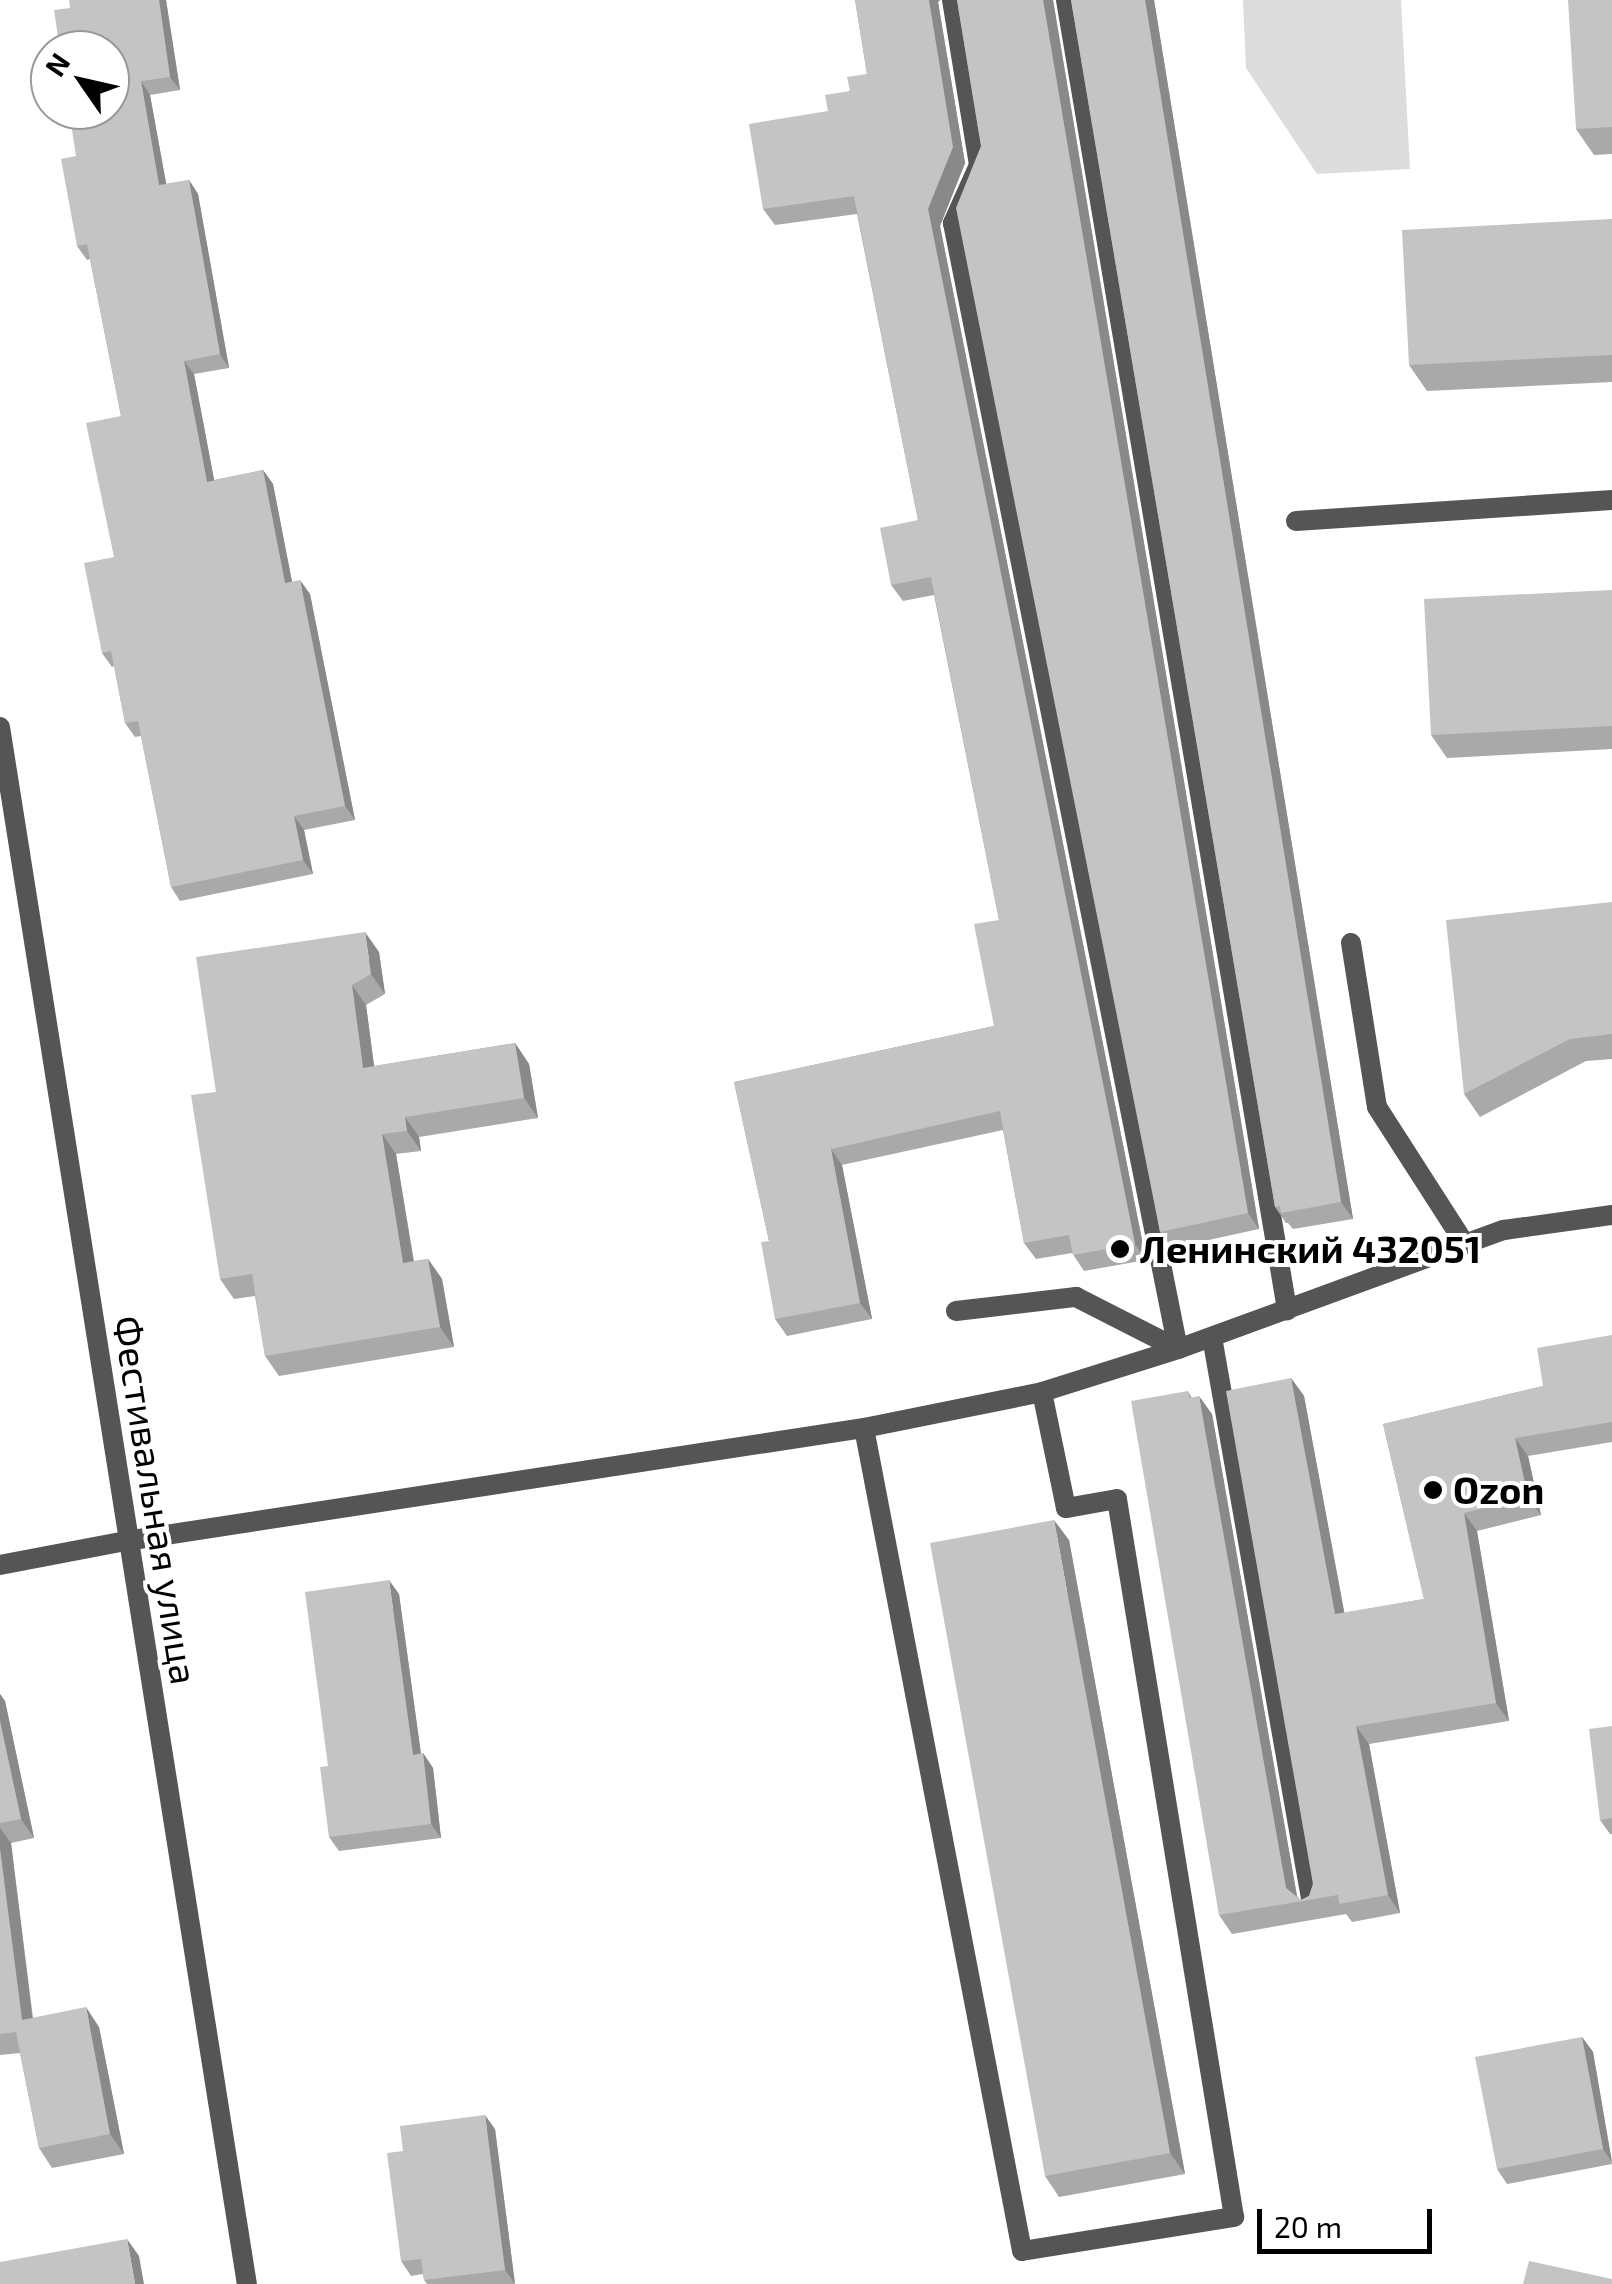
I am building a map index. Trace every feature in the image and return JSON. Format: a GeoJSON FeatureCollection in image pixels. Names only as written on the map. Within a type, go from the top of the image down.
{"type":"FeatureCollection","features":[{"type":"Feature","properties":{"kind":"street"},"geometry":{"type":"LineString","coordinates":[[952,0],[980,165],[954,222],[1178,1349]]}},
{"type":"Feature","properties":{"kind":"street"},"geometry":{"type":"LineString","coordinates":[[1066,0],[1286,1310]]}},
{"type":"Feature","properties":{"kind":"street"},"geometry":{"type":"LineString","coordinates":[[1296,521],[1612,500]]}},
{"type":"Feature","properties":{"kind":"street","name":"Фестивальная улица"},"geometry":{"type":"LineString","coordinates":[[0,727],[126,1541],[247,2284]]}},
{"type":"Feature","properties":{"kind":"street"},"geometry":{"type":"LineString","coordinates":[[1352,943],[1377,1106],[1465,1244]]}},
{"type":"Feature","properties":{"kind":"street"},"geometry":{"type":"LineString","coordinates":[[0,1565],[126,1541],[864,1428],[1042,1392],[1178,1349],[1504,1230],[1612,1215]]}},
{"type":"Feature","properties":{"kind":"street"},"geometry":{"type":"LineString","coordinates":[[956,1310],[1076,1297],[1178,1349]]}},
{"type":"Feature","properties":{"kind":"street"},"geometry":{"type":"LineString","coordinates":[[1212,1336],[1312,1904]]}},
{"type":"Feature","properties":{"kind":"street"},"geometry":{"type":"LineString","coordinates":[[864,1428],[1022,2251],[1234,2218],[1117,1499],[1066,1508],[1042,1392]]}},
{"type":"Feature","properties":{"kind":"shaded area"},"geometry":{"type":"Polygon","coordinates":[[[1243,0],[1401,0],[1410,169],[1317,174],[1246,68],[1243,0]]]}},
{"type":"Feature","properties":{"kind":"building"},"geometry":{"type":"Polygon","coordinates":[[[69,0],[159,0],[170,77],[141,81],[159,185],[189,180],[220,354],[184,361],[207,482],[263,470],[285,583],[300,580],[345,806],[294,816],[303,860],[171,887],[138,721],[125,723],[111,651],[102,653],[84,563],[114,557],[86,423],[121,416],[87,244],[77,246],[61,159],[76,156],[72,130],[130,130],[130,30],[57,30],[54,10],[70,8],[69,0]]]}},
{"type":"Feature","properties":{"kind":"building"},"geometry":{"type":"Polygon","coordinates":[[[855,0],[929,0],[953,147],[928,209],[1135,1244],[1073,1255],[1069,1235],[1024,1243],[1000,1111],[831,1149],[860,1303],[775,1319],[761,1242],[769,1241],[734,1082],[994,1026],[974,924],[999,920],[931,577],[891,585],[880,528],[918,520],[854,196],[763,209],[749,124],[828,111],[825,95],[850,91],[847,77],[867,74],[855,0]]]}},
{"type":"Feature","properties":{"kind":"building"},"geometry":{"type":"Polygon","coordinates":[[[957,0],[1043,0],[1248,1213],[1160,1232],[956,208],[981,146],[957,0]]]}},
{"type":"Feature","properties":{"kind":"building"},"geometry":{"type":"Polygon","coordinates":[[[1071,0],[1145,0],[1341,1202],[1281,1213],[1280,1206],[1275,1207],[1071,0]]]}},
{"type":"Feature","properties":{"kind":"building"},"geometry":{"type":"Polygon","coordinates":[[[1568,0],[1612,0],[1612,127],[1576,129],[1568,0]]]}},
{"type":"Feature","properties":{"kind":"building"},"geometry":{"type":"Polygon","coordinates":[[[1612,219],[1612,355],[1409,365],[1402,230],[1612,219]]]}},
{"type":"Feature","properties":{"kind":"building"},"geometry":{"type":"Polygon","coordinates":[[[1612,590],[1612,726],[1431,735],[1424,599],[1612,590]]]}},
{"type":"Feature","properties":{"kind":"building"},"geometry":{"type":"Polygon","coordinates":[[[1612,902],[1612,1034],[1570,1039],[1464,1094],[1446,920],[1612,902]]]}},
{"type":"Feature","properties":{"kind":"building"},"geometry":{"type":"Polygon","coordinates":[[[365,932],[371,974],[352,985],[363,1068],[515,1043],[524,1098],[405,1117],[407,1131],[382,1134],[403,1263],[428,1259],[440,1327],[265,1356],[252,1274],[220,1279],[191,1095],[216,1092],[196,957],[365,932]]]}},
{"type":"Feature","properties":{"kind":"building"},"geometry":{"type":"Polygon","coordinates":[[[1612,1335],[1612,1422],[1515,1438],[1528,1497],[1464,1513],[1496,1703],[1356,1726],[1388,1895],[1339,1904],[1338,1895],[1219,1915],[1131,1401],[1188,1391],[1189,1398],[1199,1396],[1286,1888],[1301,1900],[1309,1896],[1313,1884],[1226,1391],[1291,1378],[1335,1614],[1424,1599],[1383,1424],[1543,1386],[1537,1348],[1612,1335]]]}},
{"type":"Feature","properties":{"kind":"building"},"geometry":{"type":"Polygon","coordinates":[[[1054,1520],[1170,2153],[1045,2176],[930,1543],[1054,1520]]]}},
{"type":"Feature","properties":{"kind":"building"},"geometry":{"type":"Polygon","coordinates":[[[389,1580],[413,1755],[423,1753],[431,1824],[329,1837],[320,1767],[328,1766],[305,1592],[389,1580]]]}},
{"type":"Feature","properties":{"kind":"building"},"geometry":{"type":"Polygon","coordinates":[[[0,1721],[21,1819],[0,1823],[0,1721]]]}},
{"type":"Feature","properties":{"kind":"building"},"geometry":{"type":"Polygon","coordinates":[[[1612,1726],[1612,1818],[1600,1820],[1589,1729],[1612,1726]]]}},
{"type":"Feature","properties":{"kind":"building"},"geometry":{"type":"Polygon","coordinates":[[[0,1849],[22,2020],[86,2007],[110,2134],[39,2148],[16,2032],[0,2034],[0,1849]]]}},
{"type":"Feature","properties":{"kind":"building"},"geometry":{"type":"Polygon","coordinates":[[[1582,2037],[1603,2149],[1497,2169],[1475,2057],[1582,2037]]]}},
{"type":"Feature","properties":{"kind":"building"},"geometry":{"type":"Polygon","coordinates":[[[485,2115],[505,2270],[424,2280],[421,2259],[401,2261],[387,2153],[403,2151],[400,2126],[485,2115]]]}},
{"type":"Feature","properties":{"kind":"building"},"geometry":{"type":"Polygon","coordinates":[[[127,2239],[135,2284],[0,2284],[0,2262],[127,2239]]]}},
{"type":"Feature","properties":{"kind":"building"},"geometry":{"type":"Polygon","coordinates":[[[1529,2261],[1612,2279],[1612,2284],[1523,2284],[1529,2261]]]}},
{"type":"Feature","properties":{"kind":"place","name":"Ленинский 432051"},"geometry":{"type":"Point","coordinates":[1120,1249]}},
{"type":"Feature","properties":{"kind":"place","name":"Ozon"},"geometry":{"type":"Point","coordinates":[1433,1490]}}]}
